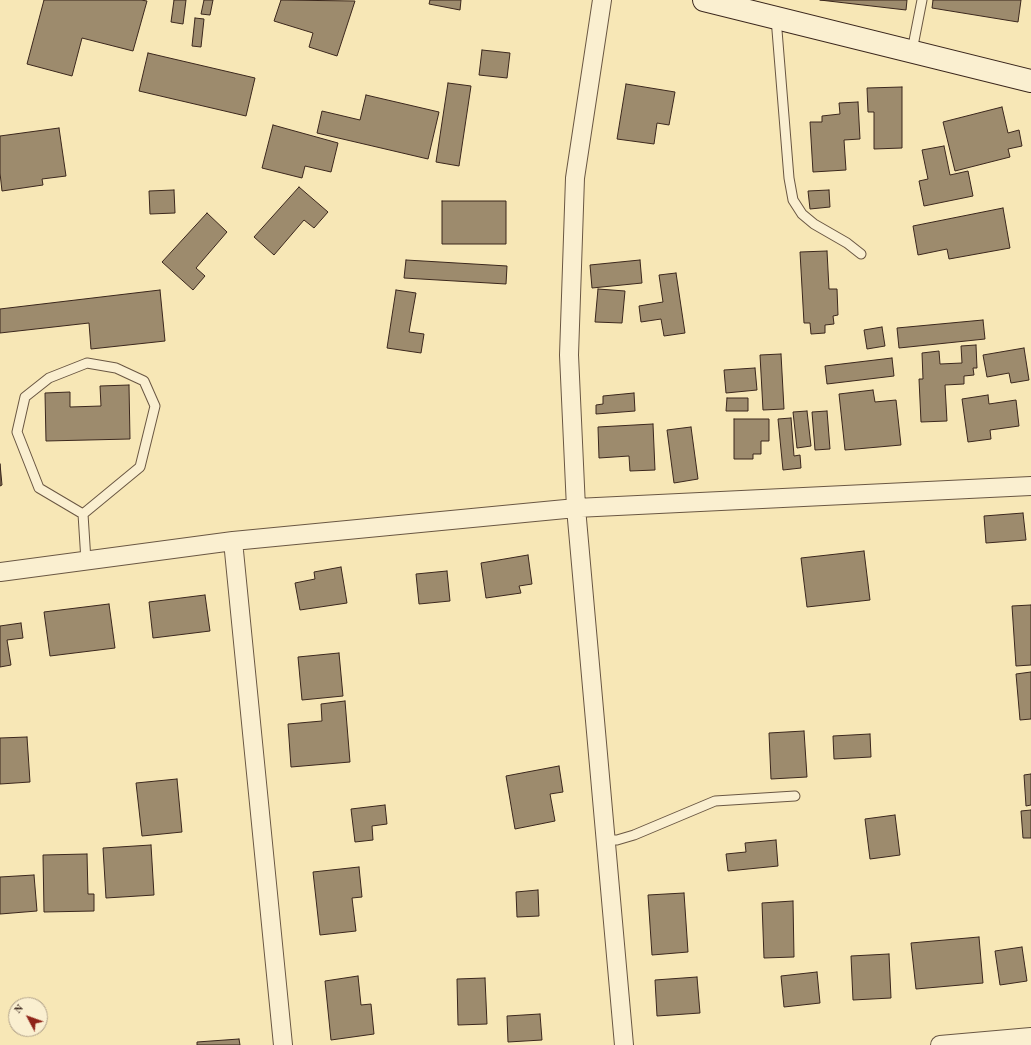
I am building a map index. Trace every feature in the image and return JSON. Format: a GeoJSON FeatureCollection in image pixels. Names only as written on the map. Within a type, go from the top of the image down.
{"type":"FeatureCollection","features":[{"type":"Feature","properties":{"kind":"main road"},"geometry":{"type":"LineString","coordinates":[[704,0],[1031,81]]}},
{"type":"Feature","properties":{"kind":"street"},"geometry":{"type":"LineString","coordinates":[[602,0],[575,178],[569,355],[576,508],[624,1045]]}},
{"type":"Feature","properties":{"kind":"street"},"geometry":{"type":"LineString","coordinates":[[0,572],[234,541],[576,508],[1031,486]]}},
{"type":"Feature","properties":{"kind":"street"},"geometry":{"type":"LineString","coordinates":[[234,541],[283,1045]]}},
{"type":"Feature","properties":{"kind":"street"},"geometry":{"type":"LineString","coordinates":[[940,1045],[1031,1037]]}},
{"type":"Feature","properties":{"kind":"lane"},"geometry":{"type":"LineString","coordinates":[[912,51],[922,0]]}},
{"type":"Feature","properties":{"kind":"lane"},"geometry":{"type":"LineString","coordinates":[[776,18],[789,178],[793,200],[802,214],[814,224],[847,243],[861,254]]}},
{"type":"Feature","properties":{"kind":"lane"},"geometry":{"type":"LineString","coordinates":[[87,363],[116,368],[144,380],[155,406],[140,467],[83,514],[39,488],[17,432],[25,397],[49,378],[87,363]]}},
{"type":"Feature","properties":{"kind":"lane"},"geometry":{"type":"LineString","coordinates":[[83,514],[86,561]]}},
{"type":"Feature","properties":{"kind":"lane"},"geometry":{"type":"LineString","coordinates":[[606,840],[617,840],[634,835],[715,801],[795,796]]}},
{"type":"Feature","properties":{"kind":"building"},"geometry":{"type":"Polygon","coordinates":[[[44,0],[147,1],[133,51],[82,38],[72,76],[27,64],[44,0]]]}},
{"type":"Feature","properties":{"kind":"building"},"geometry":{"type":"Polygon","coordinates":[[[174,0],[186,0],[183,24],[171,22],[174,0]]]}},
{"type":"Feature","properties":{"kind":"building"},"geometry":{"type":"Polygon","coordinates":[[[204,0],[213,0],[210,15],[201,14],[204,0]]]}},
{"type":"Feature","properties":{"kind":"building"},"geometry":{"type":"Polygon","coordinates":[[[281,0],[355,1],[337,56],[309,47],[313,33],[274,21],[281,0]]]}},
{"type":"Feature","properties":{"kind":"building"},"geometry":{"type":"Polygon","coordinates":[[[430,0],[461,0],[460,10],[429,4],[430,0]]]}},
{"type":"Feature","properties":{"kind":"building"},"geometry":{"type":"Polygon","coordinates":[[[820,0],[907,0],[906,10],[820,0]]]}},
{"type":"Feature","properties":{"kind":"building"},"geometry":{"type":"Polygon","coordinates":[[[933,0],[1021,0],[1018,22],[932,8],[933,0]]]}},
{"type":"Feature","properties":{"kind":"building"},"geometry":{"type":"Polygon","coordinates":[[[195,18],[204,19],[201,47],[192,46],[195,18]]]}},
{"type":"Feature","properties":{"kind":"building"},"geometry":{"type":"Polygon","coordinates":[[[482,50],[510,53],[507,78],[479,75],[482,50]]]}},
{"type":"Feature","properties":{"kind":"building"},"geometry":{"type":"Polygon","coordinates":[[[148,53],[255,78],[246,116],[139,91],[148,53]]]}},
{"type":"Feature","properties":{"kind":"building"},"geometry":{"type":"Polygon","coordinates":[[[448,83],[471,86],[459,166],[436,162],[448,83]]]}},
{"type":"Feature","properties":{"kind":"building"},"geometry":{"type":"Polygon","coordinates":[[[626,84],[675,92],[669,125],[657,123],[654,144],[617,139],[626,84]]]}},
{"type":"Feature","properties":{"kind":"building"},"geometry":{"type":"Polygon","coordinates":[[[902,87],[902,148],[874,149],[874,112],[868,112],[867,88],[902,87]]]}},
{"type":"Feature","properties":{"kind":"building"},"geometry":{"type":"Polygon","coordinates":[[[366,95],[439,112],[428,159],[317,133],[322,111],[360,120],[366,95]]]}},
{"type":"Feature","properties":{"kind":"building"},"geometry":{"type":"Polygon","coordinates":[[[858,102],[860,139],[844,140],[846,170],[813,172],[810,122],[822,122],[822,116],[840,114],[839,103],[858,102]]]}},
{"type":"Feature","properties":{"kind":"building"},"geometry":{"type":"Polygon","coordinates":[[[1002,107],[1008,133],[1019,130],[1022,146],[1008,149],[1010,157],[955,171],[943,122],[1002,107]]]}},
{"type":"Feature","properties":{"kind":"building"},"geometry":{"type":"Polygon","coordinates":[[[273,125],[338,143],[331,172],[305,166],[302,178],[262,168],[273,125]]]}},
{"type":"Feature","properties":{"kind":"building"},"geometry":{"type":"Polygon","coordinates":[[[59,128],[66,176],[42,179],[43,185],[2,191],[0,173],[0,136],[59,128]]]}},
{"type":"Feature","properties":{"kind":"building"},"geometry":{"type":"Polygon","coordinates":[[[944,146],[950,175],[968,171],[973,196],[924,206],[919,181],[928,179],[922,150],[944,146]]]}},
{"type":"Feature","properties":{"kind":"building"},"geometry":{"type":"Polygon","coordinates":[[[299,187],[328,212],[314,228],[304,220],[274,255],[254,237],[299,187]]]}},
{"type":"Feature","properties":{"kind":"building"},"geometry":{"type":"Polygon","coordinates":[[[174,190],[175,213],[150,214],[149,191],[174,190]]]}},
{"type":"Feature","properties":{"kind":"building"},"geometry":{"type":"Polygon","coordinates":[[[829,190],[830,207],[810,209],[808,191],[829,190]]]}},
{"type":"Feature","properties":{"kind":"building"},"geometry":{"type":"Polygon","coordinates":[[[442,201],[506,201],[506,244],[442,244],[442,201]]]}},
{"type":"Feature","properties":{"kind":"building"},"geometry":{"type":"Polygon","coordinates":[[[1003,208],[1010,248],[949,259],[947,249],[918,255],[913,226],[1003,208]]]}},
{"type":"Feature","properties":{"kind":"building"},"geometry":{"type":"Polygon","coordinates":[[[207,213],[227,232],[196,268],[205,276],[193,290],[162,262],[207,213]]]}},
{"type":"Feature","properties":{"kind":"building"},"geometry":{"type":"Polygon","coordinates":[[[827,251],[829,289],[837,289],[838,315],[833,316],[834,324],[825,325],[825,333],[811,334],[810,323],[804,323],[800,252],[827,251]]]}},
{"type":"Feature","properties":{"kind":"building"},"geometry":{"type":"Polygon","coordinates":[[[406,260],[507,266],[506,284],[404,278],[406,260]]]}},
{"type":"Feature","properties":{"kind":"building"},"geometry":{"type":"Polygon","coordinates":[[[640,260],[642,283],[592,288],[590,265],[640,260]]]}},
{"type":"Feature","properties":{"kind":"building"},"geometry":{"type":"Polygon","coordinates":[[[676,273],[685,333],[664,336],[661,319],[641,322],[639,306],[663,302],[659,275],[676,273]]]}},
{"type":"Feature","properties":{"kind":"building"},"geometry":{"type":"Polygon","coordinates":[[[598,289],[625,291],[622,323],[595,322],[598,289]]]}},
{"type":"Feature","properties":{"kind":"building"},"geometry":{"type":"Polygon","coordinates":[[[160,290],[165,341],[91,349],[89,323],[0,333],[0,309],[160,290]]]}},
{"type":"Feature","properties":{"kind":"building"},"geometry":{"type":"Polygon","coordinates":[[[396,290],[416,293],[409,332],[424,334],[421,353],[387,348],[396,290]]]}},
{"type":"Feature","properties":{"kind":"building"},"geometry":{"type":"Polygon","coordinates":[[[983,320],[985,339],[899,348],[897,328],[983,320]]]}},
{"type":"Feature","properties":{"kind":"building"},"geometry":{"type":"Polygon","coordinates":[[[882,327],[885,346],[867,349],[864,330],[882,327]]]}},
{"type":"Feature","properties":{"kind":"building"},"geometry":{"type":"Polygon","coordinates":[[[976,345],[977,368],[973,368],[974,375],[964,376],[964,384],[945,385],[947,421],[921,422],[919,379],[923,379],[922,353],[939,351],[940,364],[962,363],[961,346],[976,345]]]}},
{"type":"Feature","properties":{"kind":"building"},"geometry":{"type":"Polygon","coordinates":[[[1024,348],[1029,380],[1011,383],[1009,373],[987,377],[983,355],[1024,348]]]}},
{"type":"Feature","properties":{"kind":"building"},"geometry":{"type":"Polygon","coordinates":[[[781,354],[784,409],[763,410],[760,355],[781,354]]]}},
{"type":"Feature","properties":{"kind":"building"},"geometry":{"type":"Polygon","coordinates":[[[892,358],[894,376],[827,384],[825,366],[892,358]]]}},
{"type":"Feature","properties":{"kind":"building"},"geometry":{"type":"Polygon","coordinates":[[[755,368],[757,390],[726,393],[724,370],[755,368]]]}},
{"type":"Feature","properties":{"kind":"building"},"geometry":{"type":"Polygon","coordinates":[[[129,385],[130,439],[46,441],[45,393],[70,392],[70,407],[101,406],[100,386],[129,385]]]}},
{"type":"Feature","properties":{"kind":"building"},"geometry":{"type":"Polygon","coordinates":[[[873,390],[875,402],[896,400],[901,445],[845,450],[839,394],[873,390]]]}},
{"type":"Feature","properties":{"kind":"building"},"geometry":{"type":"Polygon","coordinates":[[[634,393],[635,411],[596,414],[596,405],[603,404],[603,396],[634,393]]]}},
{"type":"Feature","properties":{"kind":"building"},"geometry":{"type":"Polygon","coordinates":[[[988,395],[989,404],[1016,400],[1019,426],[990,430],[991,439],[968,442],[962,399],[988,395]]]}},
{"type":"Feature","properties":{"kind":"building"},"geometry":{"type":"Polygon","coordinates":[[[727,398],[748,398],[748,411],[726,411],[727,398]]]}},
{"type":"Feature","properties":{"kind":"building"},"geometry":{"type":"Polygon","coordinates":[[[807,411],[811,446],[797,448],[793,412],[807,411]]]}},
{"type":"Feature","properties":{"kind":"building"},"geometry":{"type":"Polygon","coordinates":[[[827,411],[830,449],[815,450],[812,412],[827,411]]]}},
{"type":"Feature","properties":{"kind":"building"},"geometry":{"type":"Polygon","coordinates":[[[791,418],[794,456],[800,455],[801,468],[783,470],[778,419],[791,418]]]}},
{"type":"Feature","properties":{"kind":"building"},"geometry":{"type":"Polygon","coordinates":[[[734,419],[769,419],[769,441],[761,441],[761,454],[753,454],[753,459],[734,459],[734,419]]]}},
{"type":"Feature","properties":{"kind":"building"},"geometry":{"type":"Polygon","coordinates":[[[653,424],[655,470],[630,471],[629,456],[599,458],[598,427],[653,424]]]}},
{"type":"Feature","properties":{"kind":"building"},"geometry":{"type":"Polygon","coordinates":[[[691,427],[698,479],[674,483],[667,430],[691,427]]]}},
{"type":"Feature","properties":{"kind":"building"},"geometry":{"type":"Polygon","coordinates":[[[0,464],[2,485],[0,486],[0,464]]]}},
{"type":"Feature","properties":{"kind":"building"},"geometry":{"type":"Polygon","coordinates":[[[1023,513],[1026,540],[986,543],[984,516],[1023,513]]]}},
{"type":"Feature","properties":{"kind":"building"},"geometry":{"type":"Polygon","coordinates":[[[864,551],[870,600],[807,607],[801,558],[864,551]]]}},
{"type":"Feature","properties":{"kind":"building"},"geometry":{"type":"Polygon","coordinates":[[[528,555],[532,584],[519,586],[521,593],[486,598],[481,563],[528,555]]]}},
{"type":"Feature","properties":{"kind":"building"},"geometry":{"type":"Polygon","coordinates":[[[341,567],[347,603],[300,610],[295,583],[315,579],[314,572],[341,567]]]}},
{"type":"Feature","properties":{"kind":"building"},"geometry":{"type":"Polygon","coordinates":[[[447,571],[450,601],[419,604],[416,574],[447,571]]]}},
{"type":"Feature","properties":{"kind":"building"},"geometry":{"type":"Polygon","coordinates":[[[205,595],[210,631],[153,638],[149,602],[205,595]]]}},
{"type":"Feature","properties":{"kind":"building"},"geometry":{"type":"Polygon","coordinates":[[[109,604],[115,648],[50,656],[44,612],[109,604]]]}},
{"type":"Feature","properties":{"kind":"building"},"geometry":{"type":"Polygon","coordinates":[[[1031,605],[1031,665],[1016,666],[1012,606],[1031,605]]]}},
{"type":"Feature","properties":{"kind":"building"},"geometry":{"type":"Polygon","coordinates":[[[21,623],[23,638],[7,640],[11,665],[0,667],[0,626],[21,623]]]}},
{"type":"Feature","properties":{"kind":"building"},"geometry":{"type":"Polygon","coordinates":[[[339,653],[343,696],[302,700],[298,657],[339,653]]]}},
{"type":"Feature","properties":{"kind":"building"},"geometry":{"type":"Polygon","coordinates":[[[1031,672],[1031,719],[1020,720],[1016,674],[1031,672]]]}},
{"type":"Feature","properties":{"kind":"building"},"geometry":{"type":"Polygon","coordinates":[[[345,701],[350,762],[291,767],[288,724],[322,721],[321,704],[345,701]]]}},
{"type":"Feature","properties":{"kind":"building"},"geometry":{"type":"Polygon","coordinates":[[[804,731],[807,777],[771,779],[769,733],[804,731]]]}},
{"type":"Feature","properties":{"kind":"building"},"geometry":{"type":"Polygon","coordinates":[[[870,734],[871,757],[834,759],[833,736],[870,734]]]}},
{"type":"Feature","properties":{"kind":"building"},"geometry":{"type":"Polygon","coordinates":[[[27,737],[30,782],[0,784],[0,738],[27,737]]]}},
{"type":"Feature","properties":{"kind":"building"},"geometry":{"type":"Polygon","coordinates":[[[559,766],[563,792],[550,794],[555,821],[515,829],[506,776],[559,766]]]}},
{"type":"Feature","properties":{"kind":"building"},"geometry":{"type":"Polygon","coordinates":[[[1031,774],[1031,805],[1026,806],[1024,775],[1031,774]]]}},
{"type":"Feature","properties":{"kind":"building"},"geometry":{"type":"Polygon","coordinates":[[[177,779],[182,832],[142,836],[136,783],[177,779]]]}},
{"type":"Feature","properties":{"kind":"building"},"geometry":{"type":"Polygon","coordinates":[[[385,805],[387,824],[372,826],[373,840],[355,842],[351,809],[385,805]]]}},
{"type":"Feature","properties":{"kind":"building"},"geometry":{"type":"Polygon","coordinates":[[[1031,810],[1031,838],[1023,838],[1021,811],[1031,810]]]}},
{"type":"Feature","properties":{"kind":"building"},"geometry":{"type":"Polygon","coordinates":[[[895,815],[900,855],[870,859],[865,819],[895,815]]]}},
{"type":"Feature","properties":{"kind":"building"},"geometry":{"type":"Polygon","coordinates":[[[776,840],[778,866],[728,871],[726,854],[746,852],[745,843],[776,840]]]}},
{"type":"Feature","properties":{"kind":"building"},"geometry":{"type":"Polygon","coordinates":[[[151,845],[154,895],[106,898],[103,848],[151,845]]]}},
{"type":"Feature","properties":{"kind":"building"},"geometry":{"type":"Polygon","coordinates":[[[87,854],[88,894],[94,894],[94,911],[44,912],[43,855],[87,854]]]}},
{"type":"Feature","properties":{"kind":"building"},"geometry":{"type":"Polygon","coordinates":[[[359,867],[362,897],[352,898],[356,931],[320,935],[313,872],[359,867]]]}},
{"type":"Feature","properties":{"kind":"building"},"geometry":{"type":"Polygon","coordinates":[[[34,875],[37,911],[0,914],[0,877],[34,875]]]}},
{"type":"Feature","properties":{"kind":"building"},"geometry":{"type":"Polygon","coordinates":[[[538,890],[539,916],[517,917],[516,892],[538,890]]]}},
{"type":"Feature","properties":{"kind":"building"},"geometry":{"type":"Polygon","coordinates":[[[684,893],[688,952],[652,955],[648,895],[684,893]]]}},
{"type":"Feature","properties":{"kind":"building"},"geometry":{"type":"Polygon","coordinates":[[[793,901],[794,957],[764,958],[762,903],[793,901]]]}},
{"type":"Feature","properties":{"kind":"building"},"geometry":{"type":"Polygon","coordinates":[[[979,937],[983,983],[916,989],[911,943],[979,937]]]}},
{"type":"Feature","properties":{"kind":"building"},"geometry":{"type":"Polygon","coordinates":[[[1022,947],[1027,981],[1000,985],[995,951],[1022,947]]]}},
{"type":"Feature","properties":{"kind":"building"},"geometry":{"type":"Polygon","coordinates":[[[889,954],[891,998],[853,1000],[851,956],[889,954]]]}},
{"type":"Feature","properties":{"kind":"building"},"geometry":{"type":"Polygon","coordinates":[[[817,972],[820,1003],[784,1007],[781,976],[817,972]]]}},
{"type":"Feature","properties":{"kind":"building"},"geometry":{"type":"Polygon","coordinates":[[[358,976],[361,1005],[371,1004],[374,1034],[331,1040],[325,981],[358,976]]]}},
{"type":"Feature","properties":{"kind":"building"},"geometry":{"type":"Polygon","coordinates":[[[697,977],[700,1013],[657,1016],[655,980],[697,977]]]}},
{"type":"Feature","properties":{"kind":"building"},"geometry":{"type":"Polygon","coordinates":[[[485,978],[487,1024],[458,1025],[457,979],[485,978]]]}},
{"type":"Feature","properties":{"kind":"building"},"geometry":{"type":"Polygon","coordinates":[[[540,1014],[542,1040],[508,1042],[507,1016],[540,1014]]]}},
{"type":"Feature","properties":{"kind":"building"},"geometry":{"type":"Polygon","coordinates":[[[239,1039],[240,1045],[197,1045],[197,1042],[239,1039]]]}}]}
